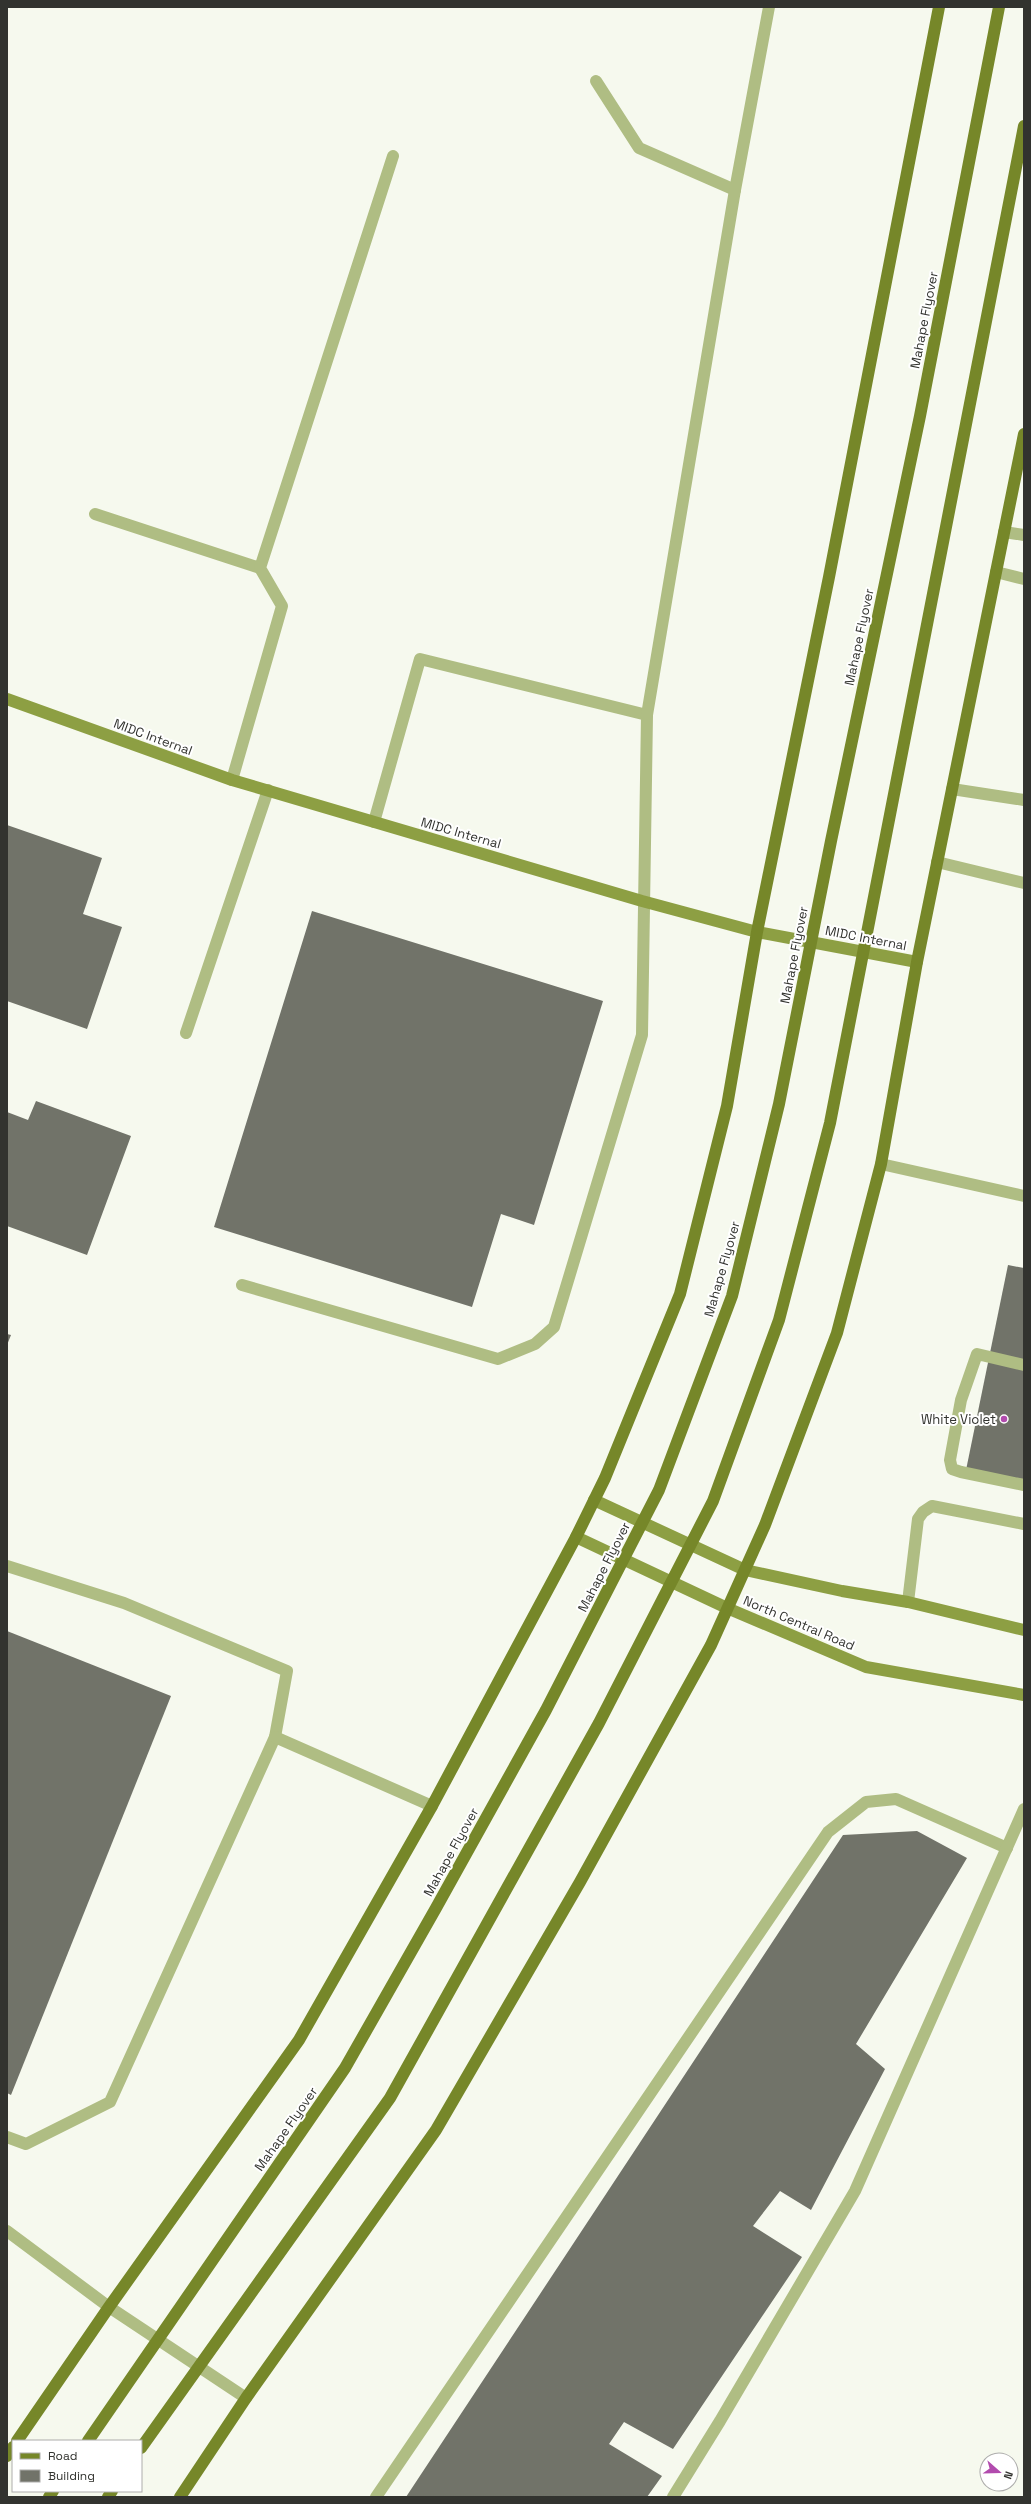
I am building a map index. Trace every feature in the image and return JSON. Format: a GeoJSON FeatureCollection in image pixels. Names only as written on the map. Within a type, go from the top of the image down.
{"type":"FeatureCollection","features":[{"type":"Feature","properties":{"kind":"main road"},"geometry":{"type":"LineString","coordinates":[[18,2440],[109,2307],[299,2040],[432,1806],[576,1537],[594,1500],[680,1294],[726,1106],[757,932],[828,585],[939,7]]}},
{"type":"Feature","properties":{"kind":"main road","name":"Mahape Flyover"},"geometry":{"type":"LineString","coordinates":[[89,2440],[345,2068],[436,1908],[546,1710],[659,1490],[732,1296],[780,1104],[830,841],[920,416],[999,7]]}},
{"type":"Feature","properties":{"kind":"main road"},"geometry":{"type":"LineString","coordinates":[[142,2447],[390,2098],[600,1722],[713,1501],[778,1320],[830,1123],[1024,126]]}},
{"type":"Feature","properties":{"kind":"main road"},"geometry":{"type":"LineString","coordinates":[[180,2497],[246,2398],[436,2130],[580,1882],[711,1644],[765,1525],[837,1333],[881,1164],[917,962],[1024,434]]}},
{"type":"Feature","properties":{"kind":"street"},"geometry":{"type":"LineString","coordinates":[[242,1284],[498,1359],[535,1344],[554,1327],[642,1035],[642,901],[647,715],[735,190],[769,7]]}},
{"type":"Feature","properties":{"kind":"street"},"geometry":{"type":"LineString","coordinates":[[596,80],[639,148],[735,190]]}},
{"type":"Feature","properties":{"kind":"street"},"geometry":{"type":"LineString","coordinates":[[260,568],[393,156]]}},
{"type":"Feature","properties":{"kind":"street"},"geometry":{"type":"LineString","coordinates":[[95,514],[260,568],[282,606],[232,780]]}},
{"type":"Feature","properties":{"kind":"street"},"geometry":{"type":"LineString","coordinates":[[1004,532],[1024,535]]}},
{"type":"Feature","properties":{"kind":"street"},"geometry":{"type":"LineString","coordinates":[[996,572],[1024,579]]}},
{"type":"Feature","properties":{"kind":"street"},"geometry":{"type":"LineString","coordinates":[[374,822],[420,659],[647,715]]}},
{"type":"Feature","properties":{"kind":"street","name":"MIDC Internal"},"geometry":{"type":"LineString","coordinates":[[7,699],[232,780],[642,901],[757,932],[917,962]]}},
{"type":"Feature","properties":{"kind":"street"},"geometry":{"type":"LineString","coordinates":[[952,789],[1024,800]]}},
{"type":"Feature","properties":{"kind":"street"},"geometry":{"type":"LineString","coordinates":[[186,1033],[268,790]]}},
{"type":"Feature","properties":{"kind":"street"},"geometry":{"type":"LineString","coordinates":[[937,862],[1024,883]]}},
{"type":"Feature","properties":{"kind":"street"},"geometry":{"type":"LineString","coordinates":[[881,1164],[1024,1196]]}},
{"type":"Feature","properties":{"kind":"street"},"geometry":{"type":"LineString","coordinates":[[1024,1365],[977,1354],[961,1400],[950,1460],[952,1469],[1024,1485]]}},
{"type":"Feature","properties":{"kind":"street"},"geometry":{"type":"LineString","coordinates":[[594,1500],[745,1570],[842,1591],[908,1602],[1024,1630]]}},
{"type":"Feature","properties":{"kind":"street"},"geometry":{"type":"LineString","coordinates":[[908,1602],[918,1519],[923,1512],[932,1506],[1024,1524]]}},
{"type":"Feature","properties":{"kind":"street","name":"North Central Road"},"geometry":{"type":"LineString","coordinates":[[576,1537],[727,1608],[866,1666],[1024,1695]]}},
{"type":"Feature","properties":{"kind":"street"},"geometry":{"type":"LineString","coordinates":[[7,1566],[124,1603],[288,1671],[275,1737],[110,2102],[26,2144],[7,2137]]}},
{"type":"Feature","properties":{"kind":"street"},"geometry":{"type":"LineString","coordinates":[[275,1737],[432,1806]]}},
{"type":"Feature","properties":{"kind":"street"},"geometry":{"type":"LineString","coordinates":[[376,2497],[828,1832],[866,1802],[896,1798],[1007,1848]]}},
{"type":"Feature","properties":{"kind":"street"},"geometry":{"type":"LineString","coordinates":[[673,2497],[720,2421],[855,2191],[1024,1809]]}},
{"type":"Feature","properties":{"kind":"street"},"geometry":{"type":"LineString","coordinates":[[7,2232],[109,2307],[246,2398]]}},
{"type":"Feature","properties":{"kind":"building"},"geometry":{"type":"Polygon","coordinates":[[[7,825],[102,858],[83,914],[122,927],[87,1029],[7,1001],[7,825]]]}},
{"type":"Feature","properties":{"kind":"building"},"geometry":{"type":"Polygon","coordinates":[[[312,911],[603,1001],[534,1225],[501,1214],[472,1307],[214,1227],[312,911]]]}},
{"type":"Feature","properties":{"kind":"building"},"geometry":{"type":"Polygon","coordinates":[[[36,1101],[131,1136],[87,1255],[7,1226],[7,1112],[28,1120],[36,1101]]]}},
{"type":"Feature","properties":{"kind":"building"},"geometry":{"type":"Polygon","coordinates":[[[1008,1265],[1024,1268],[1024,1487],[965,1475],[1008,1265]]]}},
{"type":"Feature","properties":{"kind":"building"},"geometry":{"type":"Polygon","coordinates":[[[7,1334],[11,1335],[7,1345],[7,1334]]]}},
{"type":"Feature","properties":{"kind":"building"},"geometry":{"type":"Polygon","coordinates":[[[7,1631],[171,1696],[11,2095],[7,2093],[7,1631]]]}},
{"type":"Feature","properties":{"kind":"building"},"geometry":{"type":"Polygon","coordinates":[[[917,1831],[967,1858],[856,2044],[885,2069],[811,2210],[780,2191],[753,2226],[802,2257],[673,2449],[624,2422],[609,2444],[662,2476],[647,2497],[406,2497],[843,1835],[917,1831]]]}},
{"type":"Feature","properties":{"kind":"place","name":"White Violet"},"geometry":{"type":"Point","coordinates":[1004,1419]}}]}
